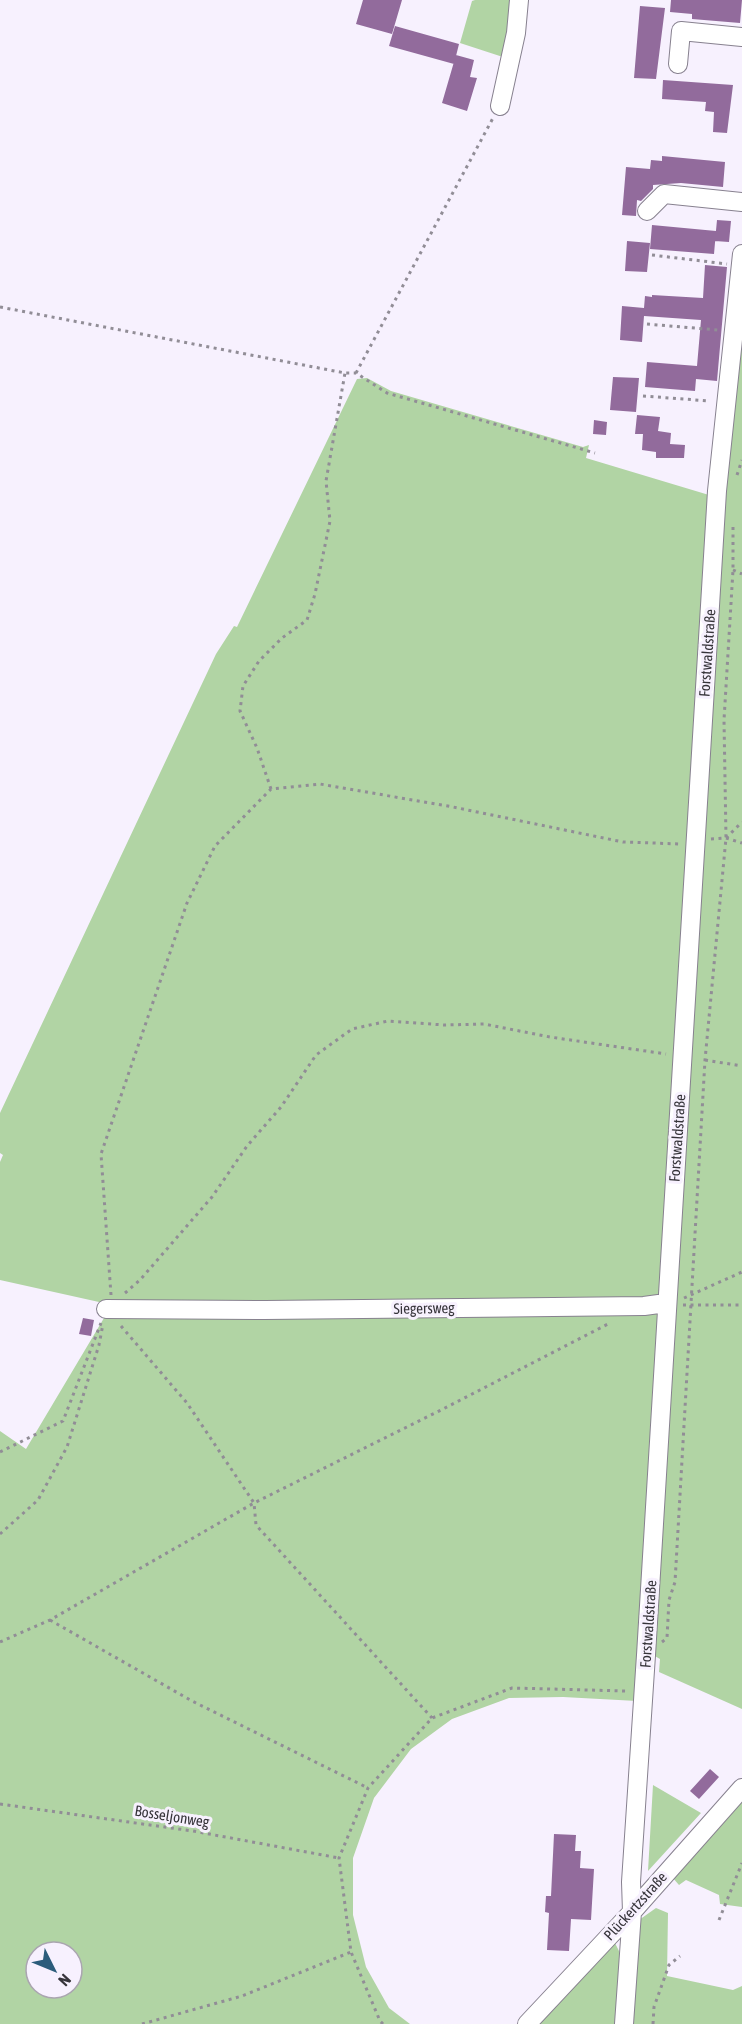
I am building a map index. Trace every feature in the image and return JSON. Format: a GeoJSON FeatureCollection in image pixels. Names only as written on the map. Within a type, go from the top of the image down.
{"type":"FeatureCollection","features":[{"type":"Feature","properties":{"kind":"street"},"geometry":{"type":"LineString","coordinates":[[500,106],[516,33],[519,0]]}},
{"type":"Feature","properties":{"kind":"street"},"geometry":{"type":"LineString","coordinates":[[678,64],[681,32],[742,37]]}},
{"type":"Feature","properties":{"kind":"street"},"geometry":{"type":"LineString","coordinates":[[647,211],[664,194],[742,202]]}},
{"type":"Feature","properties":{"kind":"street","name":"Forstwaldstraße"},"geometry":{"type":"LineString","coordinates":[[624,2024],[717,491],[741,260]]}},
{"type":"Feature","properties":{"kind":"street","name":"Siegersweg"},"geometry":{"type":"LineString","coordinates":[[106,1310],[666,1303]]}},
{"type":"Feature","properties":{"kind":"street","name":"Plückertzstraße"},"geometry":{"type":"LineString","coordinates":[[527,2024],[632,1912],[742,1788]]}},
{"type":"Feature","properties":{"kind":"path"},"geometry":{"type":"LineString","coordinates":[[356,373],[500,106]]}},
{"type":"Feature","properties":{"kind":"path"},"geometry":{"type":"LineString","coordinates":[[652,255],[741,260]]}},
{"type":"Feature","properties":{"kind":"path"},"geometry":{"type":"LineString","coordinates":[[0,307],[345,373],[356,373],[387,393],[595,453]]}},
{"type":"Feature","properties":{"kind":"path"},"geometry":{"type":"LineString","coordinates":[[647,324],[735,331]]}},
{"type":"Feature","properties":{"kind":"path"},"geometry":{"type":"LineString","coordinates":[[271,789],[257,748],[240,711],[243,686],[259,661],[282,638],[307,620],[310,611],[330,520],[326,481],[345,373]]}},
{"type":"Feature","properties":{"kind":"path"},"geometry":{"type":"LineString","coordinates":[[643,396],[726,403]]}},
{"type":"Feature","properties":{"kind":"path"},"geometry":{"type":"LineString","coordinates":[[736,476],[742,460]]}},
{"type":"Feature","properties":{"kind":"path"},"geometry":{"type":"LineString","coordinates":[[646,1655],[667,1638],[669,1600],[675,1582],[705,1060],[726,838],[724,720],[733,570],[733,516]]}},
{"type":"Feature","properties":{"kind":"path"},"geometry":{"type":"LineString","coordinates":[[733,570],[742,574]]}},
{"type":"Feature","properties":{"kind":"path"},"geometry":{"type":"LineString","coordinates":[[0,1452],[63,1421],[111,1298],[101,1154],[187,903],[215,846],[271,789],[320,784],[453,807],[623,842],[695,843]]}},
{"type":"Feature","properties":{"kind":"path"},"geometry":{"type":"LineString","coordinates":[[726,838],[742,822]]}},
{"type":"Feature","properties":{"kind":"path"},"geometry":{"type":"LineString","coordinates":[[726,838],[742,843]]}},
{"type":"Feature","properties":{"kind":"path"},"geometry":{"type":"LineString","coordinates":[[0,1534],[38,1500],[67,1447],[99,1345],[106,1310],[140,1280],[212,1197],[247,1146],[281,1107],[316,1055],[352,1029],[388,1021],[444,1026],[484,1024],[550,1037],[664,1053],[682,1058]]}},
{"type":"Feature","properties":{"kind":"path"},"geometry":{"type":"LineString","coordinates":[[705,1060],[742,1066]]}},
{"type":"Feature","properties":{"kind":"path"},"geometry":{"type":"LineString","coordinates":[[691,1296],[742,1272]]}},
{"type":"Feature","properties":{"kind":"path"},"geometry":{"type":"LineString","coordinates":[[666,1303],[690,1306],[742,1305]]}},
{"type":"Feature","properties":{"kind":"path"},"geometry":{"type":"LineString","coordinates":[[106,1310],[188,1403],[254,1503],[256,1525],[432,1718]]}},
{"type":"Feature","properties":{"kind":"path"},"geometry":{"type":"LineString","coordinates":[[0,1642],[50,1620],[254,1503],[612,1322]]}},
{"type":"Feature","properties":{"kind":"path"},"geometry":{"type":"LineString","coordinates":[[50,1620],[192,1701],[368,1788]]}},
{"type":"Feature","properties":{"kind":"path"},"geometry":{"type":"LineString","coordinates":[[380,2023],[351,1952],[339,1858],[368,1788],[432,1718],[512,1688],[643,1691]]}},
{"type":"Feature","properties":{"kind":"path","name":"Bosseljonweg"},"geometry":{"type":"LineString","coordinates":[[0,1804],[193,1831],[339,1858]]}},
{"type":"Feature","properties":{"kind":"path"},"geometry":{"type":"LineString","coordinates":[[719,1920],[742,1863]]}},
{"type":"Feature","properties":{"kind":"path"},"geometry":{"type":"LineString","coordinates":[[142,2024],[242,1996],[351,1952]]}},
{"type":"Feature","properties":{"kind":"path"},"geometry":{"type":"LineString","coordinates":[[653,2024],[654,2007],[669,1965],[680,1956]]}},
{"type":"Feature","properties":{"kind":"green space"},"geometry":{"type":"Polygon","coordinates":[[[516,0],[509,59],[460,43],[472,1],[516,0]]]}},
{"type":"Feature","properties":{"kind":"green space"},"geometry":{"type":"Polygon","coordinates":[[[742,342],[742,1709],[659,1672],[660,1659],[653,1655],[723,501],[742,342]]]}},
{"type":"Feature","properties":{"kind":"green space"},"geometry":{"type":"Polygon","coordinates":[[[367,378],[391,391],[583,447],[589,445],[586,458],[709,495],[661,1294],[644,1301],[99,1302],[0,1280],[0,1162],[3,1155],[0,1153],[0,1113],[216,654],[234,626],[237,627],[357,379],[367,378]]]}},
{"type":"Feature","properties":{"kind":"green space"},"geometry":{"type":"Polygon","coordinates":[[[660,1309],[637,1701],[563,1697],[509,1698],[452,1719],[411,1749],[374,1798],[353,1858],[353,1915],[366,1967],[389,2008],[410,2024],[0,2024],[0,1431],[26,1449],[104,1318],[104,1311],[660,1309]]]}},
{"type":"Feature","properties":{"kind":"green space"},"geometry":{"type":"Polygon","coordinates":[[[653,1785],[701,1813],[648,1871],[653,1785]]]}},
{"type":"Feature","properties":{"kind":"green space"},"geometry":{"type":"Polygon","coordinates":[[[742,1801],[742,1907],[720,1904],[719,1895],[686,1880],[679,1885],[672,1877],[742,1801]]]}},
{"type":"Feature","properties":{"kind":"green space"},"geometry":{"type":"Polygon","coordinates":[[[656,1908],[668,1913],[667,1976],[733,1990],[742,1986],[742,2024],[631,2024],[639,1920],[656,1908]]]}},
{"type":"Feature","properties":{"kind":"green space"},"geometry":{"type":"Polygon","coordinates":[[[615,1943],[620,1953],[616,2024],[536,2024],[615,1943]]]}},
{"type":"Feature","properties":{"kind":"building"},"geometry":{"type":"Polygon","coordinates":[[[363,0],[402,0],[392,34],[356,24],[363,0]]]}},
{"type":"Feature","properties":{"kind":"building"},"geometry":{"type":"Polygon","coordinates":[[[671,0],[742,0],[740,23],[692,19],[692,14],[670,12],[671,0]]]}},
{"type":"Feature","properties":{"kind":"building"},"geometry":{"type":"Polygon","coordinates":[[[640,6],[665,8],[656,79],[634,78],[640,6]]]}},
{"type":"Feature","properties":{"kind":"building"},"geometry":{"type":"Polygon","coordinates":[[[395,26],[459,44],[454,64],[389,46],[395,26]]]}},
{"type":"Feature","properties":{"kind":"building"},"geometry":{"type":"Polygon","coordinates":[[[456,55],[474,60],[470,77],[477,78],[467,111],[442,103],[456,55]]]}},
{"type":"Feature","properties":{"kind":"building"},"geometry":{"type":"Polygon","coordinates":[[[663,80],[733,85],[727,133],[713,132],[714,112],[705,111],[706,102],[662,99],[663,80]]]}},
{"type":"Feature","properties":{"kind":"building"},"geometry":{"type":"Polygon","coordinates":[[[662,156],[725,162],[723,187],[681,183],[653,185],[653,189],[641,201],[637,200],[636,216],[622,215],[626,167],[650,169],[651,160],[662,161],[662,156]]]}},
{"type":"Feature","properties":{"kind":"building"},"geometry":{"type":"Polygon","coordinates":[[[717,220],[731,221],[729,242],[715,241],[717,220]]]}},
{"type":"Feature","properties":{"kind":"building"},"geometry":{"type":"Polygon","coordinates":[[[652,225],[716,231],[714,254],[650,249],[652,225]]]}},
{"type":"Feature","properties":{"kind":"building"},"geometry":{"type":"Polygon","coordinates":[[[627,241],[650,243],[647,272],[625,271],[627,241]]]}},
{"type":"Feature","properties":{"kind":"building"},"geometry":{"type":"Polygon","coordinates":[[[705,265],[727,267],[717,381],[696,379],[695,391],[645,387],[647,362],[697,366],[701,320],[644,316],[642,342],[620,340],[622,306],[644,308],[645,296],[652,297],[652,295],[703,298],[705,265]]]}},
{"type":"Feature","properties":{"kind":"building"},"geometry":{"type":"Polygon","coordinates":[[[613,377],[639,378],[636,412],[610,410],[613,377]]]}},
{"type":"Feature","properties":{"kind":"building"},"geometry":{"type":"Polygon","coordinates":[[[637,415],[660,417],[658,431],[671,433],[670,444],[685,445],[684,458],[656,458],[656,452],[642,450],[643,434],[635,434],[637,415]]]}},
{"type":"Feature","properties":{"kind":"building"},"geometry":{"type":"Polygon","coordinates":[[[594,420],[607,422],[606,435],[593,434],[594,420]]]}},
{"type":"Feature","properties":{"kind":"building"},"geometry":{"type":"Polygon","coordinates":[[[83,1318],[94,1320],[91,1336],[79,1334],[83,1318]]]}},
{"type":"Feature","properties":{"kind":"building"},"geometry":{"type":"Polygon","coordinates":[[[710,1769],[719,1777],[699,1799],[690,1791],[710,1769]]]}},
{"type":"Feature","properties":{"kind":"building"},"geometry":{"type":"Polygon","coordinates":[[[554,1834],[576,1835],[575,1851],[581,1851],[580,1868],[594,1869],[591,1920],[571,1919],[569,1951],[547,1950],[549,1913],[545,1912],[546,1896],[551,1896],[554,1834]]]}}]}
